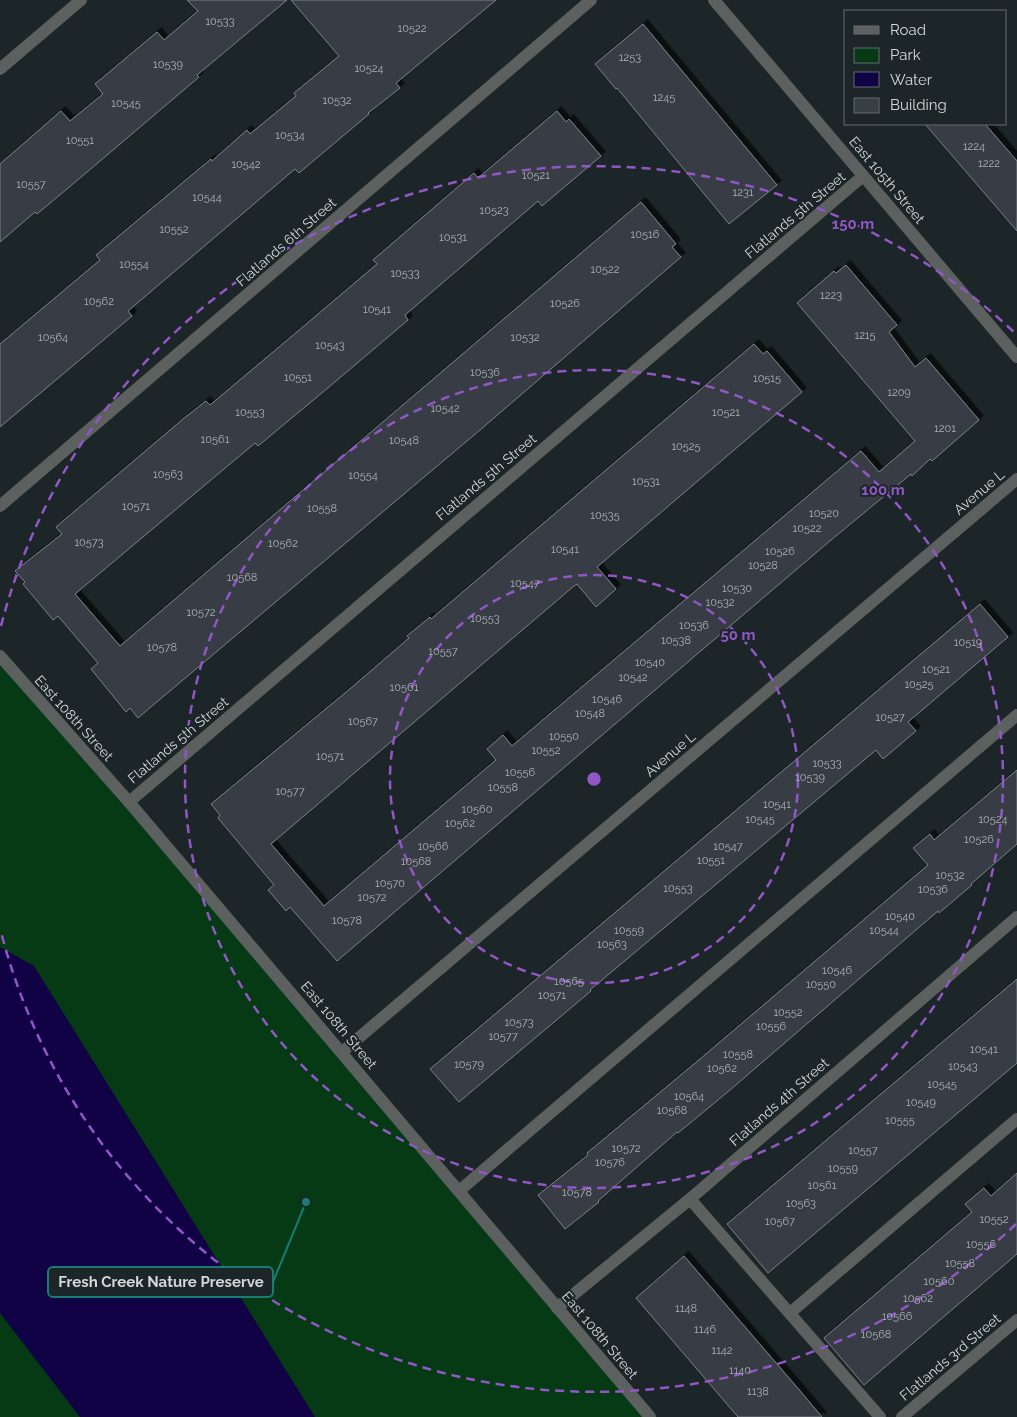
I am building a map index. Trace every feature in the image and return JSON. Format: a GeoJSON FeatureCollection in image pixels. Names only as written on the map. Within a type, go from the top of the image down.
{"type":"FeatureCollection","features":[{"type":"Feature","properties":{"kind":"street"},"geometry":{"type":"LineString","coordinates":[[0,69],[81,0]]}},
{"type":"Feature","properties":{"kind":"street","name":"Flatlands 6th Street"},"geometry":{"type":"LineString","coordinates":[[0,506],[591,0]]}},
{"type":"Feature","properties":{"kind":"street","name":"East 105th Street"},"geometry":{"type":"LineString","coordinates":[[714,0],[1017,357]]}},
{"type":"Feature","properties":{"kind":"street","name":"Flatlands 5th Street"},"geometry":{"type":"LineString","coordinates":[[129,802],[863,176]]}},
{"type":"Feature","properties":{"kind":"street","name":"Avenue L"},"geometry":{"type":"LineString","coordinates":[[342,1052],[1017,479]]}},
{"type":"Feature","properties":{"kind":"street","name":"East 108th Street"},"geometry":{"type":"LineString","coordinates":[[0,656],[129,802],[650,1417]]}},
{"type":"Feature","properties":{"kind":"street"},"geometry":{"type":"LineString","coordinates":[[459,1191],[1017,715]]}},
{"type":"Feature","properties":{"kind":"street","name":"Flatlands 4th Street"},"geometry":{"type":"LineString","coordinates":[[557,1308],[690,1199],[1017,917]]}},
{"type":"Feature","properties":{"kind":"street"},"geometry":{"type":"LineString","coordinates":[[790,1313],[1017,1119]]}},
{"type":"Feature","properties":{"kind":"street"},"geometry":{"type":"LineString","coordinates":[[690,1199],[880,1417]]}},
{"type":"Feature","properties":{"kind":"street","name":"Flatlands 3rd Street"},"geometry":{"type":"LineString","coordinates":[[902,1417],[1017,1320]]}},
{"type":"Feature","properties":{"kind":"green space"},"geometry":{"type":"Polygon","coordinates":[[[0,660],[647,1417],[290,1417],[0,981],[0,660]]]}},
{"type":"Feature","properties":{"kind":"green space"},"geometry":{"type":"Polygon","coordinates":[[[0,1271],[106,1417],[0,1417],[0,1271]]]}},
{"type":"Feature","properties":{"kind":"water"},"geometry":{"type":"Polygon","coordinates":[[[0,947],[34,966],[315,1417],[80,1417],[0,1313],[0,947]]]}},
{"type":"Feature","properties":{"kind":"building"},"geometry":{"type":"Polygon","coordinates":[[[187,0],[287,0],[197,75],[199,77],[80,178],[37,214],[35,212],[0,242],[0,164],[61,111],[70,121],[103,94],[95,84],[157,32],[164,40],[198,11],[187,0]]]}},
{"type":"Feature","properties":{"kind":"building"},"geometry":{"type":"Polygon","coordinates":[[[291,0],[496,0],[396,83],[400,88],[299,173],[295,169],[128,311],[132,316],[0,427],[0,344],[100,260],[96,255],[211,159],[212,161],[247,130],[250,134],[296,96],[294,93],[339,56],[291,0]]]}},
{"type":"Feature","properties":{"kind":"building"},"geometry":{"type":"Polygon","coordinates":[[[643,24],[777,185],[729,224],[595,64],[643,24]]]}},
{"type":"Feature","properties":{"kind":"building"},"geometry":{"type":"Polygon","coordinates":[[[557,111],[566,122],[569,119],[601,156],[542,206],[538,201],[405,315],[408,320],[258,446],[255,443],[75,594],[120,646],[641,202],[676,244],[672,247],[681,257],[480,430],[138,718],[130,708],[126,712],[91,669],[98,663],[58,616],[53,620],[23,584],[25,582],[15,571],[62,534],[56,527],[183,419],[206,401],[210,405],[377,264],[373,260],[474,173],[478,178],[557,111]]]}},
{"type":"Feature","properties":{"kind":"building"},"geometry":{"type":"Polygon","coordinates":[[[926,125],[986,125],[1017,161],[1017,231],[926,125]]]}},
{"type":"Feature","properties":{"kind":"building"},"geometry":{"type":"Polygon","coordinates":[[[846,265],[897,325],[889,332],[915,367],[926,358],[979,420],[932,461],[930,459],[912,476],[911,474],[831,540],[337,961],[290,907],[286,911],[268,890],[274,885],[218,818],[220,815],[211,804],[351,688],[409,638],[407,636],[430,617],[431,619],[754,344],[763,354],[767,351],[802,392],[597,567],[616,589],[596,607],[577,584],[574,586],[271,844],[324,906],[496,760],[487,749],[503,735],[512,746],[861,451],[879,472],[915,441],[797,303],[834,271],[836,273],[846,265]]]}},
{"type":"Feature","properties":{"kind":"building"},"geometry":{"type":"Polygon","coordinates":[[[980,604],[1008,637],[908,722],[916,731],[883,759],[876,750],[459,1102],[430,1069],[980,604]]]}},
{"type":"Feature","properties":{"kind":"building"},"geometry":{"type":"Polygon","coordinates":[[[1017,770],[1017,844],[972,885],[939,913],[938,911],[730,1090],[677,1132],[599,1202],[565,1229],[538,1195],[588,1155],[587,1153],[928,865],[913,848],[930,834],[934,840],[1017,770]]]}},
{"type":"Feature","properties":{"kind":"building"},"geometry":{"type":"Polygon","coordinates":[[[1017,979],[1017,1063],[768,1273],[727,1224],[1017,979]]]}},
{"type":"Feature","properties":{"kind":"building"},"geometry":{"type":"Polygon","coordinates":[[[1017,1173],[1017,1254],[864,1385],[824,1338],[972,1212],[965,1204],[984,1188],[991,1196],[1017,1173]]]}},
{"type":"Feature","properties":{"kind":"building"},"geometry":{"type":"Polygon","coordinates":[[[684,1256],[822,1417],[738,1417],[636,1298],[684,1256]]]}},
{"type":"Feature","properties":{"kind":"place","name":"Fresh Creek Nature Preserve"},"geometry":{"type":"Point","coordinates":[306,1202]}}]}
